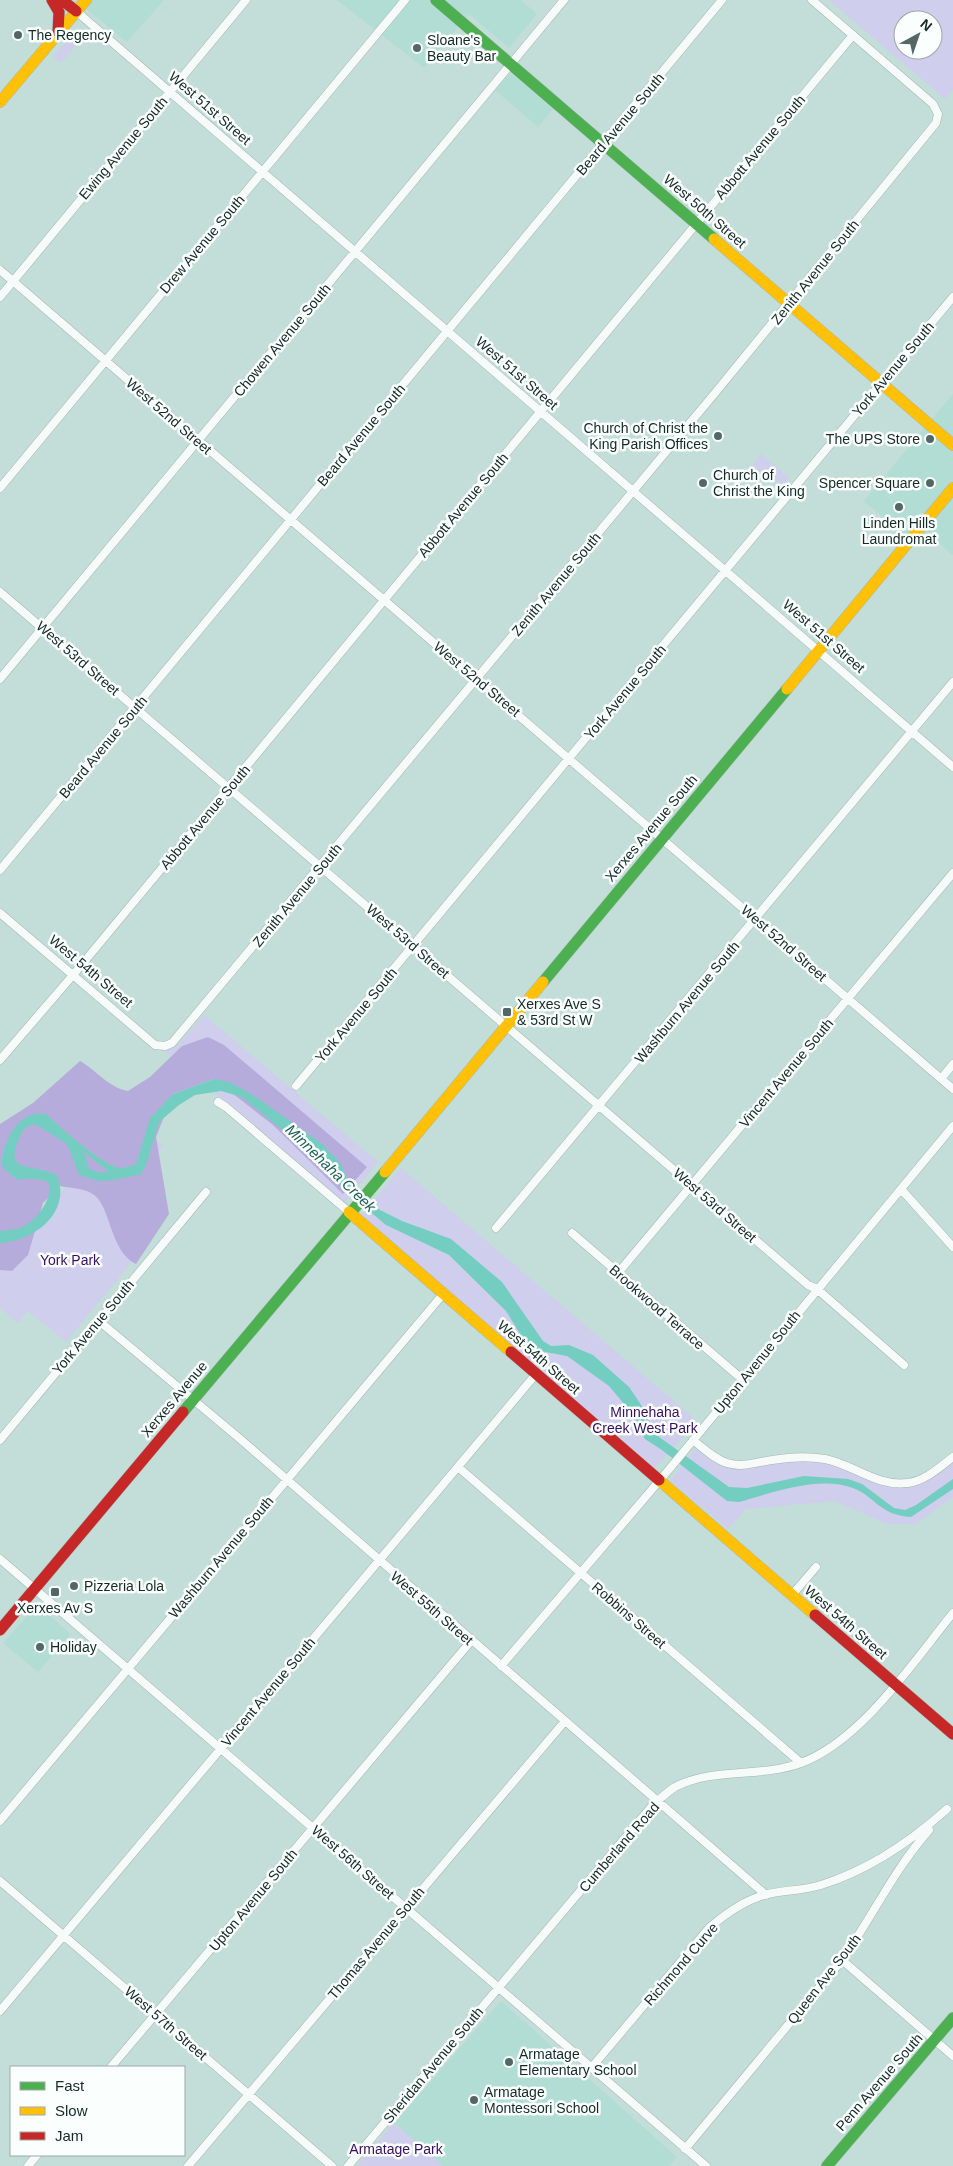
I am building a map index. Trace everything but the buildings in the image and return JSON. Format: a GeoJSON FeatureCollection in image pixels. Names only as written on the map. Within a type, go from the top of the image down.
{"type":"FeatureCollection","features":[{"type":"Feature","properties":{"kind":"street"},"geometry":{"type":"LineString","coordinates":[[52,0],[58,10],[58,32]]}},
{"type":"Feature","properties":{"kind":"street","name":"West 51st Street"},"geometry":{"type":"LineString","coordinates":[[62,0],[953,767]]}},
{"type":"Feature","properties":{"kind":"street"},"geometry":{"type":"LineString","coordinates":[[0,102],[86,0]]}},
{"type":"Feature","properties":{"kind":"street","name":"Ewing Avenue South"},"geometry":{"type":"LineString","coordinates":[[0,297],[246,0]]}},
{"type":"Feature","properties":{"kind":"street","name":"Drew Avenue South"},"geometry":{"type":"LineString","coordinates":[[0,488],[405,0]]}},
{"type":"Feature","properties":{"kind":"street","name":"West 50th Street"},"geometry":{"type":"LineString","coordinates":[[436,0],[953,445]]}},
{"type":"Feature","properties":{"kind":"street","name":"Chowen Avenue South"},"geometry":{"type":"LineString","coordinates":[[0,679],[564,0]]}},
{"type":"Feature","properties":{"kind":"street","name":"Beard Avenue South"},"geometry":{"type":"LineString","coordinates":[[0,870],[722,0]]}},
{"type":"Feature","properties":{"kind":"street"},"geometry":{"type":"LineString","coordinates":[[812,0],[853,34]]}},
{"type":"Feature","properties":{"kind":"street","name":"Zenith Avenue South"},"geometry":{"type":"LineString","coordinates":[[165,1046],[172,1044],[321,866],[789,304],[936,123],[938,114],[933,104],[853,34]]}},
{"type":"Feature","properties":{"kind":"street","name":"Abbott Avenue South"},"geometry":{"type":"LineString","coordinates":[[0,1060],[73,975],[853,34]]}},
{"type":"Feature","properties":{"kind":"street","name":"West 52nd Street"},"geometry":{"type":"LineString","coordinates":[[0,270],[953,1089]]}},
{"type":"Feature","properties":{"kind":"street","name":"York Avenue South"},"geometry":{"type":"LineString","coordinates":[[296,1086],[953,297]]}},
{"type":"Feature","properties":{"kind":"street","name":"Xerxes Avenue South"},"geometry":{"type":"LineString","coordinates":[[371,1186],[953,488]]}},
{"type":"Feature","properties":{"kind":"street","name":"West 53rd Street"},"geometry":{"type":"LineString","coordinates":[[0,592],[808,1285],[817,1289],[904,1365]]}},
{"type":"Feature","properties":{"kind":"street","name":"Washburn Avenue South"},"geometry":{"type":"LineString","coordinates":[[496,1228],[953,682]]}},
{"type":"Feature","properties":{"kind":"street","name":"Vincent Avenue South"},"geometry":{"type":"LineString","coordinates":[[618,1273],[953,873]]}},
{"type":"Feature","properties":{"kind":"street","name":"West 54th Street"},"geometry":{"type":"LineString","coordinates":[[0,912],[155,1045],[165,1046]]}},
{"type":"Feature","properties":{"kind":"street"},"geometry":{"type":"LineString","coordinates":[[941,1079],[953,1064]]}},
{"type":"Feature","properties":{"kind":"street","name":"West 54th Street"},"geometry":{"type":"LineString","coordinates":[[218,1102],[353,1208],[444,1293],[536,1374],[953,1734]]}},
{"type":"Feature","properties":{"kind":"street","name":"Upton Avenue South"},"geometry":{"type":"LineString","coordinates":[[501,1666],[671,1467],[953,1126]]}},
{"type":"Feature","properties":{"kind":"street","name":"Xerxes Avenue"},"geometry":{"type":"LineString","coordinates":[[0,1630],[371,1186]]}},
{"type":"Feature","properties":{"kind":"street"},"geometry":{"type":"LineString","coordinates":[[901,1189],[953,1247]]}},
{"type":"Feature","properties":{"kind":"street","name":"York Avenue South"},"geometry":{"type":"LineString","coordinates":[[0,1440],[206,1192]]}},
{"type":"Feature","properties":{"kind":"street","name":"Brookwood Terrace"},"geometry":{"type":"LineString","coordinates":[[572,1233],[743,1380]]}},
{"type":"Feature","properties":{"kind":"street","name":"Washburn Avenue South"},"geometry":{"type":"LineString","coordinates":[[0,1821],[444,1293]]}},
{"type":"Feature","properties":{"kind":"street","name":"West 55th Street"},"geometry":{"type":"LineString","coordinates":[[99,1321],[766,1895]]}},
{"type":"Feature","properties":{"kind":"street","name":"Vincent Avenue South"},"geometry":{"type":"LineString","coordinates":[[0,2011],[536,1374]]}},
{"type":"Feature","properties":{"kind":"street"},"geometry":{"type":"LineString","coordinates":[[693,1440],[716,1458],[728,1464],[741,1465],[790,1457],[826,1459],[871,1479],[897,1484],[910,1483],[923,1478],[953,1456]]}},
{"type":"Feature","properties":{"kind":"street","name":"Robbins Street"},"geometry":{"type":"LineString","coordinates":[[458,1467],[801,1763]]}},
{"type":"Feature","properties":{"kind":"street","name":"West 56th Street"},"geometry":{"type":"LineString","coordinates":[[0,1559],[706,2166]]}},
{"type":"Feature","properties":{"kind":"street"},"geometry":{"type":"LineString","coordinates":[[792,1594],[816,1567]]}},
{"type":"Feature","properties":{"kind":"street","name":"Cumberland Road"},"geometry":{"type":"LineString","coordinates":[[499,1988],[658,1801],[675,1787],[710,1777],[766,1773],[801,1763],[821,1754],[840,1742],[895,1684],[953,1613]]}},
{"type":"Feature","properties":{"kind":"street","name":"Upton Avenue South"},"geometry":{"type":"LineString","coordinates":[[112,2066],[471,1641]]}},
{"type":"Feature","properties":{"kind":"street","name":"Thomas Avenue South"},"geometry":{"type":"LineString","coordinates":[[188,2166],[565,1721]]}},
{"type":"Feature","properties":{"kind":"street","name":"Queen Ave South"},"geometry":{"type":"LineString","coordinates":[[685,2149],[842,1960],[861,1934],[902,1863],[953,1802]]}},
{"type":"Feature","properties":{"kind":"street","name":"Richmond Curve"},"geometry":{"type":"LineString","coordinates":[[592,2067],[709,1928],[744,1903],[766,1895],[818,1886],[847,1876],[900,1848],[947,1809]]}},
{"type":"Feature","properties":{"kind":"street","name":"West 57th Street"},"geometry":{"type":"LineString","coordinates":[[0,1881],[332,2166]]}},
{"type":"Feature","properties":{"kind":"street"},"geometry":{"type":"LineString","coordinates":[[842,1960],[953,2056]]}},
{"type":"Feature","properties":{"kind":"street","name":"Sheridan Avenue South"},"geometry":{"type":"LineString","coordinates":[[348,2166],[499,1988]]}},
{"type":"Feature","properties":{"kind":"street","name":"Penn Avenue South"},"geometry":{"type":"LineString","coordinates":[[827,2166],[953,2018]]}},
{"type":"Feature","properties":{"kind":"street"},"geometry":{"type":"LineString","coordinates":[[28,2166],[37,2156]]}},
{"type":"Feature","properties":{"kind":"shaded area"},"geometry":{"type":"Polygon","coordinates":[[[75,0],[164,0],[127,42],[75,0]]]}},
{"type":"Feature","properties":{"kind":"shaded area"},"geometry":{"type":"Polygon","coordinates":[[[337,0],[521,0],[537,14],[509,48],[469,14],[424,68],[337,0]]]}},
{"type":"Feature","properties":{"kind":"shaded area"},"geometry":{"type":"Polygon","coordinates":[[[510,74],[553,109],[538,127],[495,90],[510,74]]]}},
{"type":"Feature","properties":{"kind":"shaded area"},"geometry":{"type":"Polygon","coordinates":[[[953,394],[953,555],[929,535],[902,533],[864,501],[953,394]]]}},
{"type":"Feature","properties":{"kind":"shaded area"},"geometry":{"type":"Polygon","coordinates":[[[208,1037],[224,1045],[367,1167],[343,1194],[273,1125],[214,1079],[173,1094],[156,1137],[169,1214],[136,1264],[127,1258],[120,1249],[98,1198],[84,1190],[60,1186],[43,1203],[28,1255],[12,1271],[0,1270],[0,1124],[33,1103],[80,1061],[109,1083],[128,1091],[150,1077],[182,1046],[208,1037]]]}},
{"type":"Feature","properties":{"kind":"shaded area"},"geometry":{"type":"Polygon","coordinates":[[[37,1605],[71,1634],[38,1672],[3,1643],[37,1605]]]}},
{"type":"Feature","properties":{"kind":"shaded area","name":"Armatage Elementary School"},"geometry":{"type":"Polygon","coordinates":[[[501,2001],[677,2157],[669,2166],[443,2166],[394,2123],[501,2001]]]}},
{"type":"Feature","properties":{"kind":"green space"},"geometry":{"type":"Polygon","coordinates":[[[829,0],[953,0],[953,90],[945,99],[899,60],[943,60],[943,10],[893,10],[893,55],[829,0]]]}},
{"type":"Feature","properties":{"kind":"green space"},"geometry":{"type":"Polygon","coordinates":[[[72,33],[80,40],[61,63],[53,56],[72,33]]]}},
{"type":"Feature","properties":{"kind":"green space"},"geometry":{"type":"Polygon","coordinates":[[[761,454],[789,478],[782,486],[766,472],[763,475],[752,466],[761,454]]]}},
{"type":"Feature","properties":{"kind":"green space"},"geometry":{"type":"Polygon","coordinates":[[[204,1015],[378,1162],[344,1203],[165,1051],[177,1046],[204,1015]]]}},
{"type":"Feature","properties":{"kind":"green space","name":"York Park"},"geometry":{"type":"Polygon","coordinates":[[[125,1115],[163,1146],[144,1169],[151,1238],[66,1342],[28,1311],[18,1323],[0,1308],[0,1267],[125,1115]]]}},
{"type":"Feature","properties":{"kind":"green space","name":"Minnehaha Creek West Park"},"geometry":{"type":"Polygon","coordinates":[[[401,1168],[697,1421],[653,1470],[360,1217],[401,1168]]]}},
{"type":"Feature","properties":{"kind":"green space","name":"Minnehaha Creek West Park"},"geometry":{"type":"Polygon","coordinates":[[[695,1449],[728,1464],[772,1460],[826,1459],[871,1479],[910,1483],[953,1457],[953,1497],[915,1524],[887,1524],[835,1501],[746,1509],[728,1529],[670,1481],[695,1449]]]}},
{"type":"Feature","properties":{"kind":"green space","name":"Armatage Park"},"geometry":{"type":"Polygon","coordinates":[[[394,2123],[443,2166],[357,2166],[394,2123]]]}},
{"type":"Feature","properties":{"kind":"water","name":"Minnehaha Creek"},"geometry":{"type":"Polygon","coordinates":[[[214,1079],[229,1082],[253,1095],[321,1143],[341,1164],[349,1184],[380,1210],[402,1221],[451,1239],[502,1282],[543,1341],[551,1346],[569,1345],[593,1355],[629,1387],[640,1403],[655,1434],[729,1487],[747,1488],[804,1476],[848,1479],[862,1484],[894,1508],[905,1510],[916,1505],[953,1479],[953,1489],[911,1517],[892,1513],[861,1492],[840,1484],[810,1484],[780,1490],[739,1502],[727,1501],[645,1439],[630,1411],[609,1386],[567,1356],[535,1350],[525,1342],[506,1311],[449,1255],[386,1225],[343,1189],[319,1160],[242,1097],[221,1091],[195,1095],[179,1105],[159,1122],[146,1165],[141,1174],[117,1179],[101,1181],[79,1175],[67,1144],[35,1124],[24,1128],[17,1143],[15,1160],[26,1167],[57,1175],[60,1189],[59,1201],[55,1213],[37,1231],[13,1241],[0,1243],[0,1231],[18,1229],[34,1219],[43,1208],[49,1195],[48,1182],[33,1179],[18,1180],[6,1171],[1,1164],[9,1137],[20,1122],[28,1116],[46,1114],[103,1161],[113,1166],[124,1168],[136,1164],[150,1118],[173,1094],[214,1079]],[[84,1152],[89,1169],[101,1173],[108,1171],[84,1152]]]}},
{"type":"Feature","properties":{"kind":"traffic: fast"},"geometry":{"type":"LineString","coordinates":[[436,0],[714,239]]}},
{"type":"Feature","properties":{"kind":"traffic: fast"},"geometry":{"type":"LineString","coordinates":[[543,982],[787,689]]}},
{"type":"Feature","properties":{"kind":"traffic: fast"},"geometry":{"type":"LineString","coordinates":[[183,1412],[385,1172]]}},
{"type":"Feature","properties":{"kind":"traffic: fast"},"geometry":{"type":"LineString","coordinates":[[827,2166],[953,2018]]}},
{"type":"Feature","properties":{"kind":"traffic: slow"},"geometry":{"type":"LineString","coordinates":[[0,102],[86,0]]}},
{"type":"Feature","properties":{"kind":"traffic: slow"},"geometry":{"type":"LineString","coordinates":[[714,239],[953,445]]}},
{"type":"Feature","properties":{"kind":"traffic: slow"},"geometry":{"type":"LineString","coordinates":[[787,689],[953,488]]}},
{"type":"Feature","properties":{"kind":"traffic: slow"},"geometry":{"type":"LineString","coordinates":[[385,1172],[543,982]]}},
{"type":"Feature","properties":{"kind":"traffic: slow"},"geometry":{"type":"LineString","coordinates":[[349,1212],[511,1352]]}},
{"type":"Feature","properties":{"kind":"traffic: slow"},"geometry":{"type":"LineString","coordinates":[[659,1480],[815,1615]]}},
{"type":"Feature","properties":{"kind":"traffic: jam"},"geometry":{"type":"LineString","coordinates":[[52,0],[59,12],[58,32]]}},
{"type":"Feature","properties":{"kind":"traffic: jam"},"geometry":{"type":"LineString","coordinates":[[62,0],[76,11]]}},
{"type":"Feature","properties":{"kind":"traffic: jam"},"geometry":{"type":"LineString","coordinates":[[511,1352],[659,1480]]}},
{"type":"Feature","properties":{"kind":"traffic: jam"},"geometry":{"type":"LineString","coordinates":[[0,1630],[183,1412]]}},
{"type":"Feature","properties":{"kind":"traffic: jam"},"geometry":{"type":"LineString","coordinates":[[815,1615],[953,1734]]}},
{"type":"Feature","properties":{"kind":"place","name":"The Regency"},"geometry":{"type":"Point","coordinates":[18,35]}},
{"type":"Feature","properties":{"kind":"place","name":"Sloane's Beauty Bar"},"geometry":{"type":"Point","coordinates":[417,48]}},
{"type":"Feature","properties":{"kind":"place","name":"Church of Christ the King Parish Offices"},"geometry":{"type":"Point","coordinates":[718,436]}},
{"type":"Feature","properties":{"kind":"place","name":"The UPS Store"},"geometry":{"type":"Point","coordinates":[930,439]}},
{"type":"Feature","properties":{"kind":"place","name":"Church of Christ the King"},"geometry":{"type":"Point","coordinates":[703,483]}},
{"type":"Feature","properties":{"kind":"place","name":"Spencer Square"},"geometry":{"type":"Point","coordinates":[930,483]}},
{"type":"Feature","properties":{"kind":"place","name":"Linden Hills Laundromat"},"geometry":{"type":"Point","coordinates":[899,507]}},
{"type":"Feature","properties":{"kind":"place","name":"Xerxes Ave S & 53rd St W"},"geometry":{"type":"Point","coordinates":[507,1012]}},
{"type":"Feature","properties":{"kind":"place","name":"Pizzeria Lola"},"geometry":{"type":"Point","coordinates":[74,1586]}},
{"type":"Feature","properties":{"kind":"place","name":"Xerxes Av S"},"geometry":{"type":"Point","coordinates":[55,1592]}},
{"type":"Feature","properties":{"kind":"place","name":"Holiday"},"geometry":{"type":"Point","coordinates":[40,1647]}},
{"type":"Feature","properties":{"kind":"place","name":"Armatage Elementary School"},"geometry":{"type":"Point","coordinates":[509,2062]}},
{"type":"Feature","properties":{"kind":"place","name":"Armatage Montessori School"},"geometry":{"type":"Point","coordinates":[474,2100]}}]}
